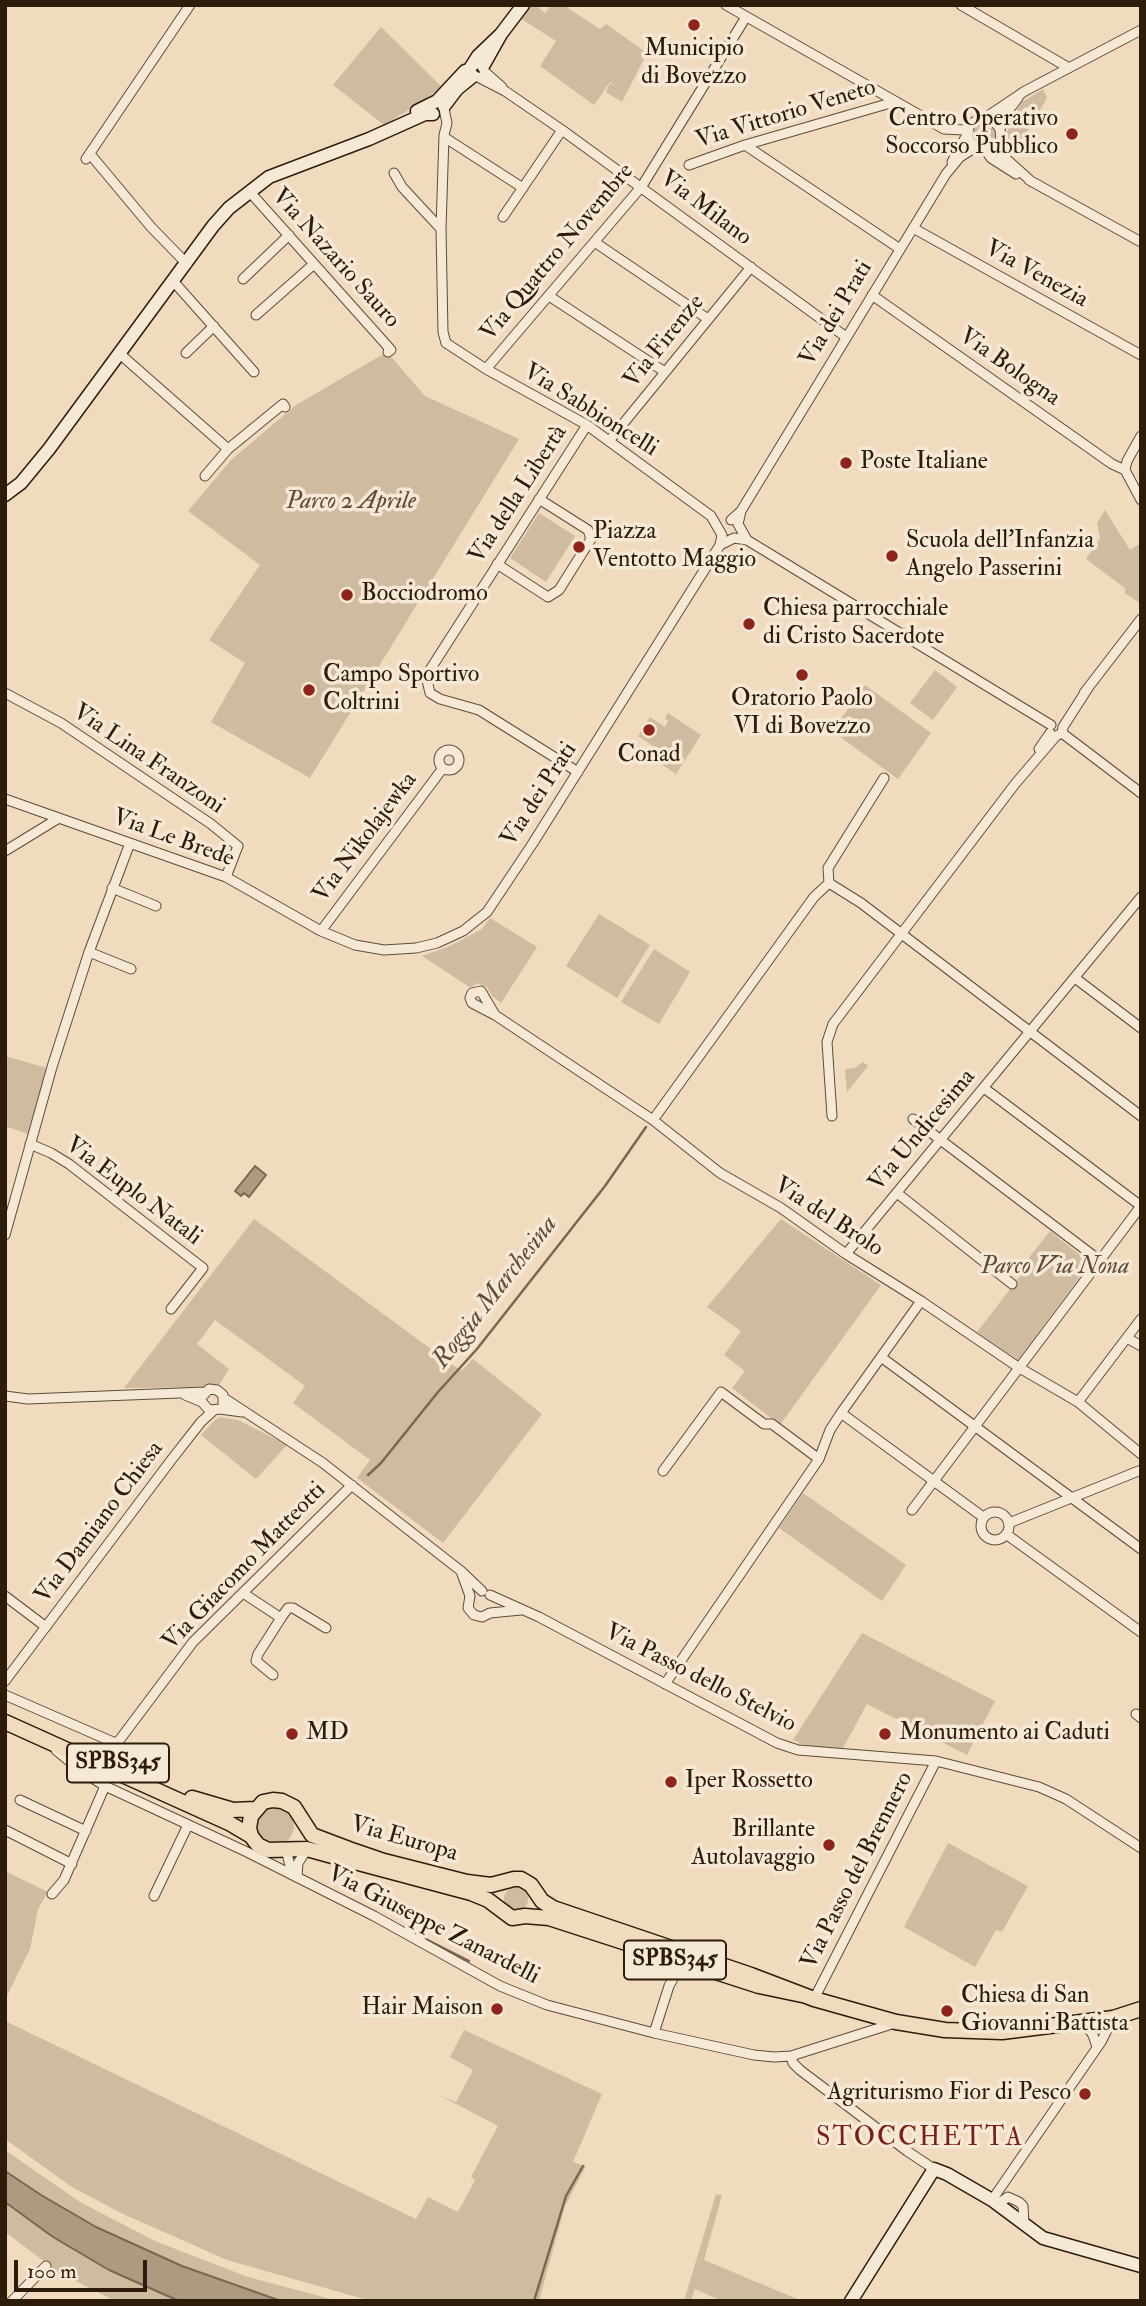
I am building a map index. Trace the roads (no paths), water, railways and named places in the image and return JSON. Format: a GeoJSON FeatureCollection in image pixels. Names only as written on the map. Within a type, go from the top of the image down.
{"type":"FeatureCollection","features":[{"type":"Feature","properties":{"kind":"main road","name":"Via Europa"},"geometry":{"type":"LineString","coordinates":[[5,1711],[199,1801],[233,1810],[255,1809],[263,1802],[278,1800],[290,1805],[312,1835],[384,1861],[467,1882],[491,1885],[521,1879],[553,1908],[808,1997]]}},
{"type":"Feature","properties":{"kind":"main road","name":"Via Europa"},"geometry":{"type":"LineString","coordinates":[[5,1722],[229,1823],[251,1844],[265,1849],[307,1850],[471,1894],[488,1899],[512,1917],[549,1918],[759,1986],[808,1997]]}},
{"type":"Feature","properties":{"kind":"main road"},"geometry":{"type":"LineString","coordinates":[[251,1844],[249,1824],[255,1809]]}},
{"type":"Feature","properties":{"kind":"main road"},"geometry":{"type":"LineString","coordinates":[[282,1850],[298,1838],[301,1826],[299,1815]]}},
{"type":"Feature","properties":{"kind":"main road"},"geometry":{"type":"LineString","coordinates":[[501,1910],[498,1891],[508,1881]]}},
{"type":"Feature","properties":{"kind":"main road"},"geometry":{"type":"LineString","coordinates":[[525,1916],[534,1907],[534,1889]]}},
{"type":"Feature","properties":{"kind":"main road"},"geometry":{"type":"LineString","coordinates":[[808,1997],[896,2022],[944,2031],[1002,2032],[1113,2018],[1141,2009]]}},
{"type":"Feature","properties":{"kind":"street"},"geometry":{"type":"LineString","coordinates":[[187,264],[88,156],[190,5]]}},
{"type":"Feature","properties":{"kind":"street"},"geometry":{"type":"LineString","coordinates":[[5,495],[21,483],[49,449],[229,208],[269,177],[369,139],[404,123],[415,112],[437,108],[477,70],[523,5]]}},
{"type":"Feature","properties":{"kind":"street","name":"Via Vittorio Veneto"},"geometry":{"type":"LineString","coordinates":[[726,5],[894,102],[944,129],[957,131],[969,129],[979,119],[985,118],[1025,91],[1141,30]]}},
{"type":"Feature","properties":{"kind":"street"},"geometry":{"type":"LineString","coordinates":[[961,5],[1069,68]]}},
{"type":"Feature","properties":{"kind":"street","name":"Via Quattro Novembre"},"geometry":{"type":"LineString","coordinates":[[486,369],[642,186],[746,17]]}},
{"type":"Feature","properties":{"kind":"street","name":"Via Milano"},"geometry":{"type":"LineString","coordinates":[[477,70],[642,186],[846,337]]}},
{"type":"Feature","properties":{"kind":"street"},"geometry":{"type":"LineString","coordinates":[[1025,91],[1008,111],[1000,130],[1000,141],[1002,155],[1032,181]]}},
{"type":"Feature","properties":{"kind":"street","name":"Via Vittorio Veneto"},"geometry":{"type":"LineString","coordinates":[[689,165],[745,145],[894,102]]}},
{"type":"Feature","properties":{"kind":"street"},"geometry":{"type":"LineString","coordinates":[[437,108],[444,136],[441,229]]}},
{"type":"Feature","properties":{"kind":"street"},"geometry":{"type":"LineString","coordinates":[[985,118],[994,121],[1000,130]]}},
{"type":"Feature","properties":{"kind":"street"},"geometry":{"type":"LineString","coordinates":[[969,129],[970,144],[974,148],[986,151],[1004,167],[1141,242]]}},
{"type":"Feature","properties":{"kind":"street","name":"Via dei Prati"},"geometry":{"type":"LineString","coordinates":[[321,931],[355,945],[384,950],[416,948],[437,943],[463,931],[487,912],[727,535],[946,174],[969,129]]}},
{"type":"Feature","properties":{"kind":"street"},"geometry":{"type":"LineString","coordinates":[[503,217],[562,130]]}},
{"type":"Feature","properties":{"kind":"street"},"geometry":{"type":"LineString","coordinates":[[444,136],[523,188]]}},
{"type":"Feature","properties":{"kind":"street"},"geometry":{"type":"LineString","coordinates":[[986,151],[1000,141]]}},
{"type":"Feature","properties":{"kind":"street"},"geometry":{"type":"LineString","coordinates":[[745,145],[900,248]]}},
{"type":"Feature","properties":{"kind":"street","name":"Via dei Prati"},"geometry":{"type":"LineString","coordinates":[[946,174],[960,157],[974,148]]}},
{"type":"Feature","properties":{"kind":"street"},"geometry":{"type":"LineString","coordinates":[[394,173],[402,187],[441,229]]}},
{"type":"Feature","properties":{"kind":"street","name":"Via Nazario Sauro"},"geometry":{"type":"LineString","coordinates":[[250,191],[391,350],[388,352]]}},
{"type":"Feature","properties":{"kind":"street","name":"Via Venezia"},"geometry":{"type":"LineString","coordinates":[[913,228],[1141,355]]}},
{"type":"Feature","properties":{"kind":"street","name":"Via Sabbioncelli"},"geometry":{"type":"LineString","coordinates":[[441,229],[443,332],[446,343],[609,440],[711,516],[727,535]]}},
{"type":"Feature","properties":{"kind":"street"},"geometry":{"type":"LineString","coordinates":[[243,279],[289,235]]}},
{"type":"Feature","properties":{"kind":"street"},"geometry":{"type":"LineString","coordinates":[[596,243],[708,319]]}},
{"type":"Feature","properties":{"kind":"street"},"geometry":{"type":"LineString","coordinates":[[256,315],[314,264]]}},
{"type":"Feature","properties":{"kind":"street","name":"Via Firenze"},"geometry":{"type":"LineString","coordinates":[[609,440],[751,267]]}},
{"type":"Feature","properties":{"kind":"street"},"geometry":{"type":"LineString","coordinates":[[174,282],[254,372]]}},
{"type":"Feature","properties":{"kind":"street","name":"Via Bologna"},"geometry":{"type":"LineString","coordinates":[[872,295],[1112,464],[1125,470]]}},
{"type":"Feature","properties":{"kind":"street"},"geometry":{"type":"LineString","coordinates":[[549,296],[665,372]]}},
{"type":"Feature","properties":{"kind":"street"},"geometry":{"type":"LineString","coordinates":[[186,353],[214,326]]}},
{"type":"Feature","properties":{"kind":"street"},"geometry":{"type":"LineString","coordinates":[[120,354],[228,449]]}},
{"type":"Feature","properties":{"kind":"street"},"geometry":{"type":"LineString","coordinates":[[205,476],[228,449],[282,404],[285,407]]}},
{"type":"Feature","properties":{"kind":"street","name":"Via della Libertà"},"geometry":{"type":"LineString","coordinates":[[578,772],[478,709],[440,699],[430,693],[426,676],[587,425]]}},
{"type":"Feature","properties":{"kind":"street"},"geometry":{"type":"LineString","coordinates":[[1141,436],[1126,461],[1125,470],[1141,500]]}},
{"type":"Feature","properties":{"kind":"street"},"geometry":{"type":"LineString","coordinates":[[497,564],[548,597],[559,590],[591,539],[587,530],[539,499]]}},
{"type":"Feature","properties":{"kind":"street","name":"Via Sabbioncelli"},"geometry":{"type":"LineString","coordinates":[[711,516],[734,523]]}},
{"type":"Feature","properties":{"kind":"street","name":"Via dei Prati"},"geometry":{"type":"LineString","coordinates":[[727,535],[723,523],[734,523]]}},
{"type":"Feature","properties":{"kind":"street"},"geometry":{"type":"LineString","coordinates":[[734,523],[747,540]]}},
{"type":"Feature","properties":{"kind":"street"},"geometry":{"type":"LineString","coordinates":[[727,535],[747,540],[1057,729],[1141,793]]}},
{"type":"Feature","properties":{"kind":"street"},"geometry":{"type":"LineString","coordinates":[[832,1116],[828,1033],[900,934],[1141,619]]}},
{"type":"Feature","properties":{"kind":"street","name":"Via Lina Franzoni"},"geometry":{"type":"LineString","coordinates":[[5,693],[61,723],[211,824],[238,846],[226,877]]}},
{"type":"Feature","properties":{"kind":"street","name":"Via Nikolajewka"},"geometry":{"type":"LineString","coordinates":[[321,931],[443,768]]}},
{"type":"Feature","properties":{"kind":"street"},"geometry":{"type":"LineString","coordinates":[[884,778],[828,868],[832,884],[1141,1116]]}},
{"type":"Feature","properties":{"kind":"street","name":"Via Le Brede"},"geometry":{"type":"LineString","coordinates":[[5,799],[226,877],[321,931]]}},
{"type":"Feature","properties":{"kind":"street"},"geometry":{"type":"LineString","coordinates":[[5,851],[59,818]]}},
{"type":"Feature","properties":{"kind":"street","name":"Via Euplo Natali"},"geometry":{"type":"LineString","coordinates":[[5,1235],[80,978],[130,843]]}},
{"type":"Feature","properties":{"kind":"street"},"geometry":{"type":"LineString","coordinates":[[653,1120],[814,897],[832,884]]}},
{"type":"Feature","properties":{"kind":"street"},"geometry":{"type":"LineString","coordinates":[[112,888],[156,906]]}},
{"type":"Feature","properties":{"kind":"street","name":"Via Undicesima"},"geometry":{"type":"LineString","coordinates":[[846,1254],[1141,897]]}},
{"type":"Feature","properties":{"kind":"street"},"geometry":{"type":"LineString","coordinates":[[89,952],[131,969]]}},
{"type":"Feature","properties":{"kind":"street"},"geometry":{"type":"LineString","coordinates":[[1075,978],[1140,1024]]}},
{"type":"Feature","properties":{"kind":"street","name":"Via del Brolo"},"geometry":{"type":"LineString","coordinates":[[495,1015],[653,1120],[720,1173],[781,1208],[1018,1367],[1078,1402],[1141,1454]]}},
{"type":"Feature","properties":{"kind":"street"},"geometry":{"type":"LineString","coordinates":[[912,1510],[1141,1206],[984,1088]]}},
{"type":"Feature","properties":{"kind":"street"},"geometry":{"type":"LineString","coordinates":[[913,1119],[1099,1261]]}},
{"type":"Feature","properties":{"kind":"street","name":"Via Euplo Natali"},"geometry":{"type":"LineString","coordinates":[[30,1144],[69,1164],[203,1268],[171,1309]]}},
{"type":"Feature","properties":{"kind":"street"},"geometry":{"type":"LineString","coordinates":[[897,1192],[1012,1284]]}},
{"type":"Feature","properties":{"kind":"street"},"geometry":{"type":"LineString","coordinates":[[665,1684],[819,1459],[830,1430],[841,1413],[920,1301]]}},
{"type":"Feature","properties":{"kind":"street"},"geometry":{"type":"LineString","coordinates":[[1078,1402],[1141,1319]]}},
{"type":"Feature","properties":{"kind":"street"},"geometry":{"type":"LineString","coordinates":[[1127,1338],[1141,1346]]}},
{"type":"Feature","properties":{"kind":"street"},"geometry":{"type":"LineString","coordinates":[[881,1357],[1141,1549]]}},
{"type":"Feature","properties":{"kind":"street","name":"Via Passo dello Stelvio"},"geometry":{"type":"LineString","coordinates":[[209,1404],[213,1389],[218,1390],[224,1398],[323,1463],[486,1593],[777,1743],[798,1750],[936,1761],[1054,1792],[1141,1848]]}},
{"type":"Feature","properties":{"kind":"street"},"geometry":{"type":"LineString","coordinates":[[663,1471],[721,1392],[764,1423],[772,1424],[819,1459]]}},
{"type":"Feature","properties":{"kind":"street"},"geometry":{"type":"LineString","coordinates":[[5,1396],[28,1399],[180,1393],[209,1404],[247,1413]]}},
{"type":"Feature","properties":{"kind":"street","name":"Via Damiano Chiesa"},"geometry":{"type":"LineString","coordinates":[[5,1681],[201,1422],[209,1404],[224,1398]]}},
{"type":"Feature","properties":{"kind":"street"},"geometry":{"type":"LineString","coordinates":[[841,1413],[983,1517]]}},
{"type":"Feature","properties":{"kind":"street"},"geometry":{"type":"LineString","coordinates":[[1009,1523],[1141,1470]]}},
{"type":"Feature","properties":{"kind":"street","name":"Via Giacomo Matteotti"},"geometry":{"type":"LineString","coordinates":[[5,1695],[118,1742],[187,1650],[352,1485]]}},
{"type":"Feature","properties":{"kind":"street"},"geometry":{"type":"LineString","coordinates":[[991,1512],[1000,1512],[1009,1523],[1006,1534],[999,1539],[986,1537],[981,1530],[983,1517],[991,1512]]}},
{"type":"Feature","properties":{"kind":"street"},"geometry":{"type":"LineString","coordinates":[[1006,1534],[1141,1632]]}},
{"type":"Feature","properties":{"kind":"street"},"geometry":{"type":"LineString","coordinates":[[461,1571],[470,1597],[468,1604],[471,1613],[479,1617],[490,1613],[523,1610]]}},
{"type":"Feature","properties":{"kind":"street"},"geometry":{"type":"LineString","coordinates":[[243,1593],[281,1618]]}},
{"type":"Feature","properties":{"kind":"street"},"geometry":{"type":"LineString","coordinates":[[470,1597],[486,1593],[493,1606],[490,1613]]}},
{"type":"Feature","properties":{"kind":"street"},"geometry":{"type":"LineString","coordinates":[[5,1596],[46,1627]]}},
{"type":"Feature","properties":{"kind":"street"},"geometry":{"type":"LineString","coordinates":[[273,1675],[256,1661],[288,1608],[293,1608],[326,1628]]}},
{"type":"Feature","properties":{"kind":"street","name":"Via Giuseppe Zanardelli"},"geometry":{"type":"LineString","coordinates":[[40,1737],[104,1786],[188,1825],[251,1844],[273,1866],[297,1879],[374,1916],[477,1974],[520,1995],[566,2011],[757,2055],[791,2056],[896,2022]]}},
{"type":"Feature","properties":{"kind":"street","name":"Via Passo del Brennero"},"geometry":{"type":"LineString","coordinates":[[808,1997],[936,1761]]}},
{"type":"Feature","properties":{"kind":"street"},"geometry":{"type":"LineString","coordinates":[[52,1894],[64,1880],[72,1864],[104,1786]]}},
{"type":"Feature","properties":{"kind":"street"},"geometry":{"type":"LineString","coordinates":[[20,1800],[86,1831]]}},
{"type":"Feature","properties":{"kind":"street"},"geometry":{"type":"LineString","coordinates":[[154,1896],[188,1825]]}},
{"type":"Feature","properties":{"kind":"street"},"geometry":{"type":"LineString","coordinates":[[5,1830],[72,1864]]}},
{"type":"Feature","properties":{"kind":"street"},"geometry":{"type":"LineString","coordinates":[[273,1866],[282,1850]]}},
{"type":"Feature","properties":{"kind":"street","name":"Via Giuseppe Zanardelli"},"geometry":{"type":"LineString","coordinates":[[282,1850],[297,1879]]}},
{"type":"Feature","properties":{"kind":"street","name":"Via Giuseppe Zanardelli"},"geometry":{"type":"LineString","coordinates":[[297,1879],[298,1863],[307,1850]]}},
{"type":"Feature","properties":{"kind":"street"},"geometry":{"type":"LineString","coordinates":[[654,2032],[660,2008],[682,1962]]}},
{"type":"Feature","properties":{"kind":"street"},"geometry":{"type":"LineString","coordinates":[[995,2202],[1097,2047],[1113,2018]]}},
{"type":"Feature","properties":{"kind":"street"},"geometry":{"type":"LineString","coordinates":[[1076,2023],[1088,2028],[1097,2047]]}},
{"type":"Feature","properties":{"kind":"street"},"geometry":{"type":"LineString","coordinates":[[791,2056],[793,2063],[800,2070],[907,2151],[995,2202],[1043,2238],[1141,2266]]}},
{"type":"Feature","properties":{"kind":"street"},"geometry":{"type":"LineString","coordinates":[[851,2301],[934,2169]]}},
{"type":"Feature","properties":{"kind":"street"},"geometry":{"type":"LineString","coordinates":[[12,2301],[46,2266]]}},
{"type":"Feature","properties":{"kind":"waterway","name":"Roggia Marchesina"},"geometry":{"type":"LineString","coordinates":[[368,1475],[477,1349],[605,1186],[646,1127]]}},
{"type":"Feature","properties":{"kind":"waterway"},"geometry":{"type":"LineString","coordinates":[[400,1926],[469,1961]]}},
{"type":"Feature","properties":{"kind":"waterway"},"geometry":{"type":"LineString","coordinates":[[534,2301],[566,2196],[583,2166]]}},
{"type":"Feature","properties":{"kind":"place","name":"Municipio di Bovezzo"},"geometry":{"type":"Point","coordinates":[694,25]}},
{"type":"Feature","properties":{"kind":"place","name":"Centro Operativo Soccorso Pubblico"},"geometry":{"type":"Point","coordinates":[1072,134]}},
{"type":"Feature","properties":{"kind":"place","name":"Poste Italiane"},"geometry":{"type":"Point","coordinates":[846,463]}},
{"type":"Feature","properties":{"kind":"place","name":"Piazza Ventotto Maggio"},"geometry":{"type":"Point","coordinates":[579,547]}},
{"type":"Feature","properties":{"kind":"place","name":"Scuola dell'Infanzia Angelo Passerini"},"geometry":{"type":"Point","coordinates":[892,556]}},
{"type":"Feature","properties":{"kind":"place","name":"Bocciodromo"},"geometry":{"type":"Point","coordinates":[347,595]}},
{"type":"Feature","properties":{"kind":"place","name":"Chiesa parrocchiale di Cristo Sacerdote"},"geometry":{"type":"Point","coordinates":[749,624]}},
{"type":"Feature","properties":{"kind":"place","name":"Oratorio Paolo VI di Bovezzo"},"geometry":{"type":"Point","coordinates":[802,675]}},
{"type":"Feature","properties":{"kind":"place","name":"Campo Sportivo Coltrini"},"geometry":{"type":"Point","coordinates":[309,690]}},
{"type":"Feature","properties":{"kind":"place","name":"Conad"},"geometry":{"type":"Point","coordinates":[649,730]}},
{"type":"Feature","properties":{"kind":"place","name":"MD"},"geometry":{"type":"Point","coordinates":[292,1734]}},
{"type":"Feature","properties":{"kind":"place","name":"Monumento ai Caduti"},"geometry":{"type":"Point","coordinates":[885,1734]}},
{"type":"Feature","properties":{"kind":"place","name":"Iper Rossetto"},"geometry":{"type":"Point","coordinates":[671,1782]}},
{"type":"Feature","properties":{"kind":"place","name":"Brillante Autolavaggio"},"geometry":{"type":"Point","coordinates":[829,1845]}},
{"type":"Feature","properties":{"kind":"place","name":"Hair Maison"},"geometry":{"type":"Point","coordinates":[497,2009]}},
{"type":"Feature","properties":{"kind":"place","name":"Chiesa di San Giovanni Battista"},"geometry":{"type":"Point","coordinates":[947,2011]}},
{"type":"Feature","properties":{"kind":"place","name":"Agriturismo Fior di Pesco"},"geometry":{"type":"Point","coordinates":[1085,2094]}},
{"type":"Feature","properties":{"kind":"district","name":"STOCCHETTA"},"geometry":{"type":"Point","coordinates":[920,2139]}},
{"type":"Feature","properties":{"kind":"park label","name":"Parco 2 Aprile"},"geometry":{"type":"Point","coordinates":[351,503]}},
{"type":"Feature","properties":{"kind":"park label","name":"Parco Via Nona"},"geometry":{"type":"Point","coordinates":[1055,1268]}}]}
